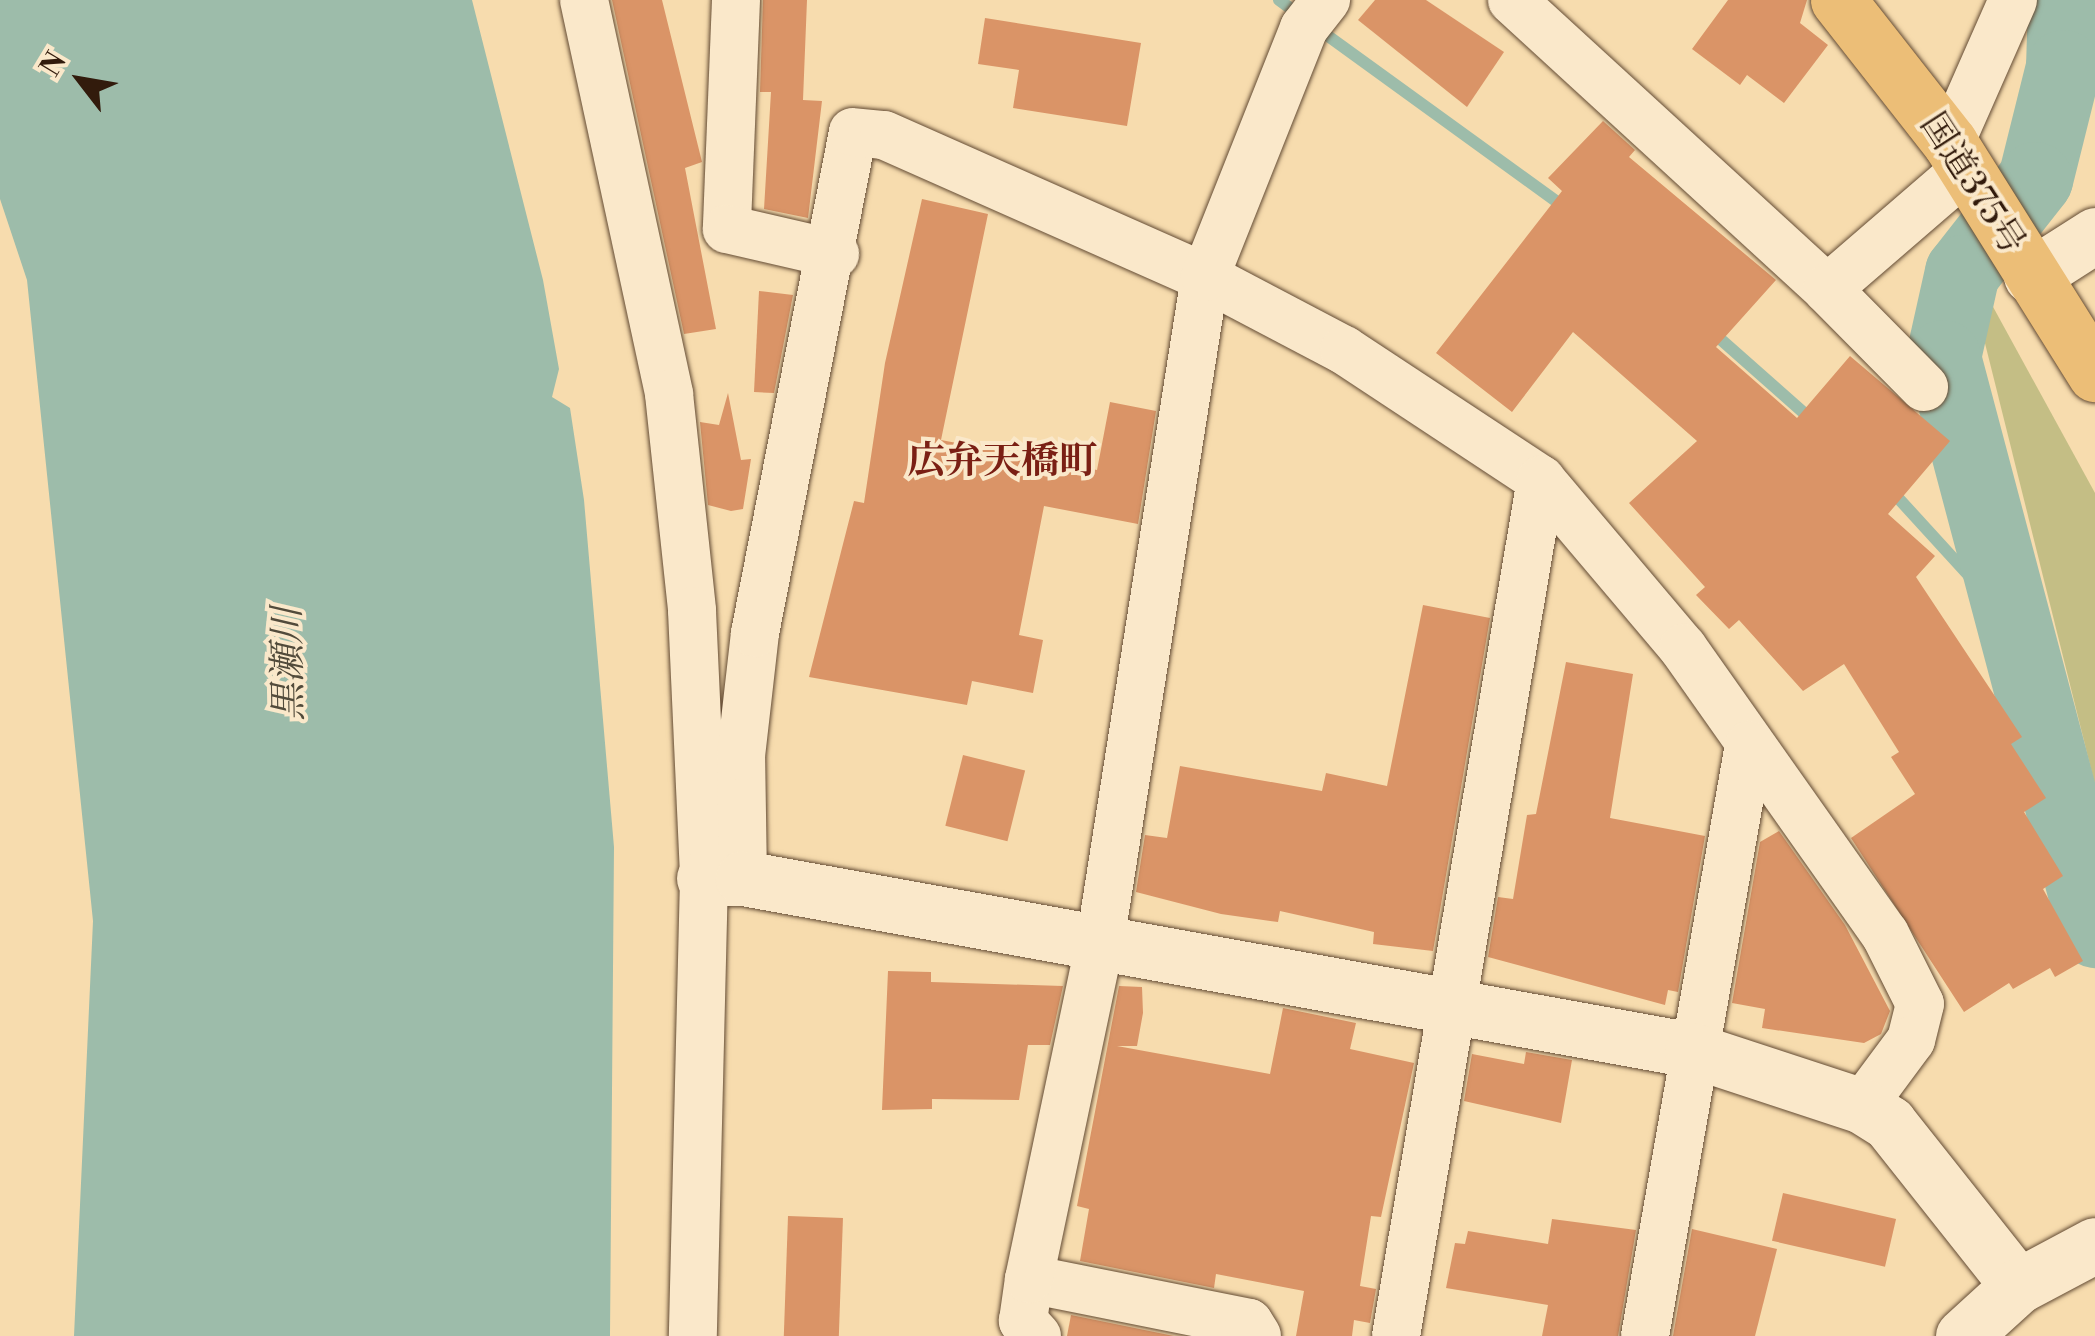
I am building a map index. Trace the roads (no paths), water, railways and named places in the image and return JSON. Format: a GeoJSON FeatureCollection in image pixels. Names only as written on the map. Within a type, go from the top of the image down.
{"type":"FeatureCollection","features":[{"type":"Feature","properties":{"kind":"highway","name":"国道375号"},"geometry":{"type":"LineString","coordinates":[[1838,0],[1965,167],[2095,374]]}},
{"type":"Feature","properties":{"kind":"street"},"geometry":{"type":"LineString","coordinates":[[584,0],[669,394],[724,878]]}},
{"type":"Feature","properties":{"kind":"street"},"geometry":{"type":"LineString","coordinates":[[736,0],[727,228],[835,254]]}},
{"type":"Feature","properties":{"kind":"street"},"geometry":{"type":"LineString","coordinates":[[1037,1336],[1023,1321],[1100,942],[1205,277],[1304,28],[1326,0]]}},
{"type":"Feature","properties":{"kind":"street"},"geometry":{"type":"LineString","coordinates":[[1512,0],[1827,288],[1924,386]]}},
{"type":"Feature","properties":{"kind":"street"},"geometry":{"type":"LineString","coordinates":[[1827,288],[1965,167],[2013,0]]}},
{"type":"Feature","properties":{"kind":"street"},"geometry":{"type":"LineString","coordinates":[[693,1336],[724,878],[755,633],[835,254],[853,132],[884,136],[1205,277],[1344,350],[1542,480],[1637,586],[1884,934],[1920,1004],[1911,1040],[1862,1106]]}},
{"type":"Feature","properties":{"kind":"street"},"geometry":{"type":"LineString","coordinates":[[2023,261],[2095,236]]}},
{"type":"Feature","properties":{"kind":"street"},"geometry":{"type":"LineString","coordinates":[[1396,1336],[1457,1006],[1542,480]]}},
{"type":"Feature","properties":{"kind":"street"},"geometry":{"type":"LineString","coordinates":[[1644,1336],[1749,745]]}},
{"type":"Feature","properties":{"kind":"street"},"geometry":{"type":"LineString","coordinates":[[724,878],[1692,1050],[1862,1106],[1921,1154],[2018,1286]]}},
{"type":"Feature","properties":{"kind":"street"},"geometry":{"type":"LineString","coordinates":[[1963,1336],[2018,1286],[2095,1245]]}},
{"type":"Feature","properties":{"kind":"street"},"geometry":{"type":"LineString","coordinates":[[1030,1280],[1249,1323],[1256,1336]]}},
{"type":"Feature","properties":{"kind":"water","name":"黒瀬川"},"geometry":{"type":"Polygon","coordinates":[[[0,0],[472,0],[543,280],[559,369],[552,397],[570,408],[584,500],[614,847],[610,1336],[74,1336],[93,921],[27,280],[0,199],[0,0]]]}},
{"type":"Feature","properties":{"kind":"waterway"},"geometry":{"type":"LineString","coordinates":[[1279,0],[1301,16]]}},
{"type":"Feature","properties":{"kind":"waterway"},"geometry":{"type":"LineString","coordinates":[[2065,0],[2063,67],[2035,179],[1962,272],[1943,357],[2095,930]]}},
{"type":"Feature","properties":{"kind":"waterway"},"geometry":{"type":"LineString","coordinates":[[1317,28],[1568,210]]}},
{"type":"Feature","properties":{"kind":"waterway"},"geometry":{"type":"LineString","coordinates":[[1709,329],[1814,422]]}},
{"type":"Feature","properties":{"kind":"waterway"},"geometry":{"type":"LineString","coordinates":[[1889,488],[2006,616]]}},
{"type":"Feature","properties":{"kind":"district","name":"広弁天橋町"},"geometry":{"type":"Point","coordinates":[1002,462]}}]}
